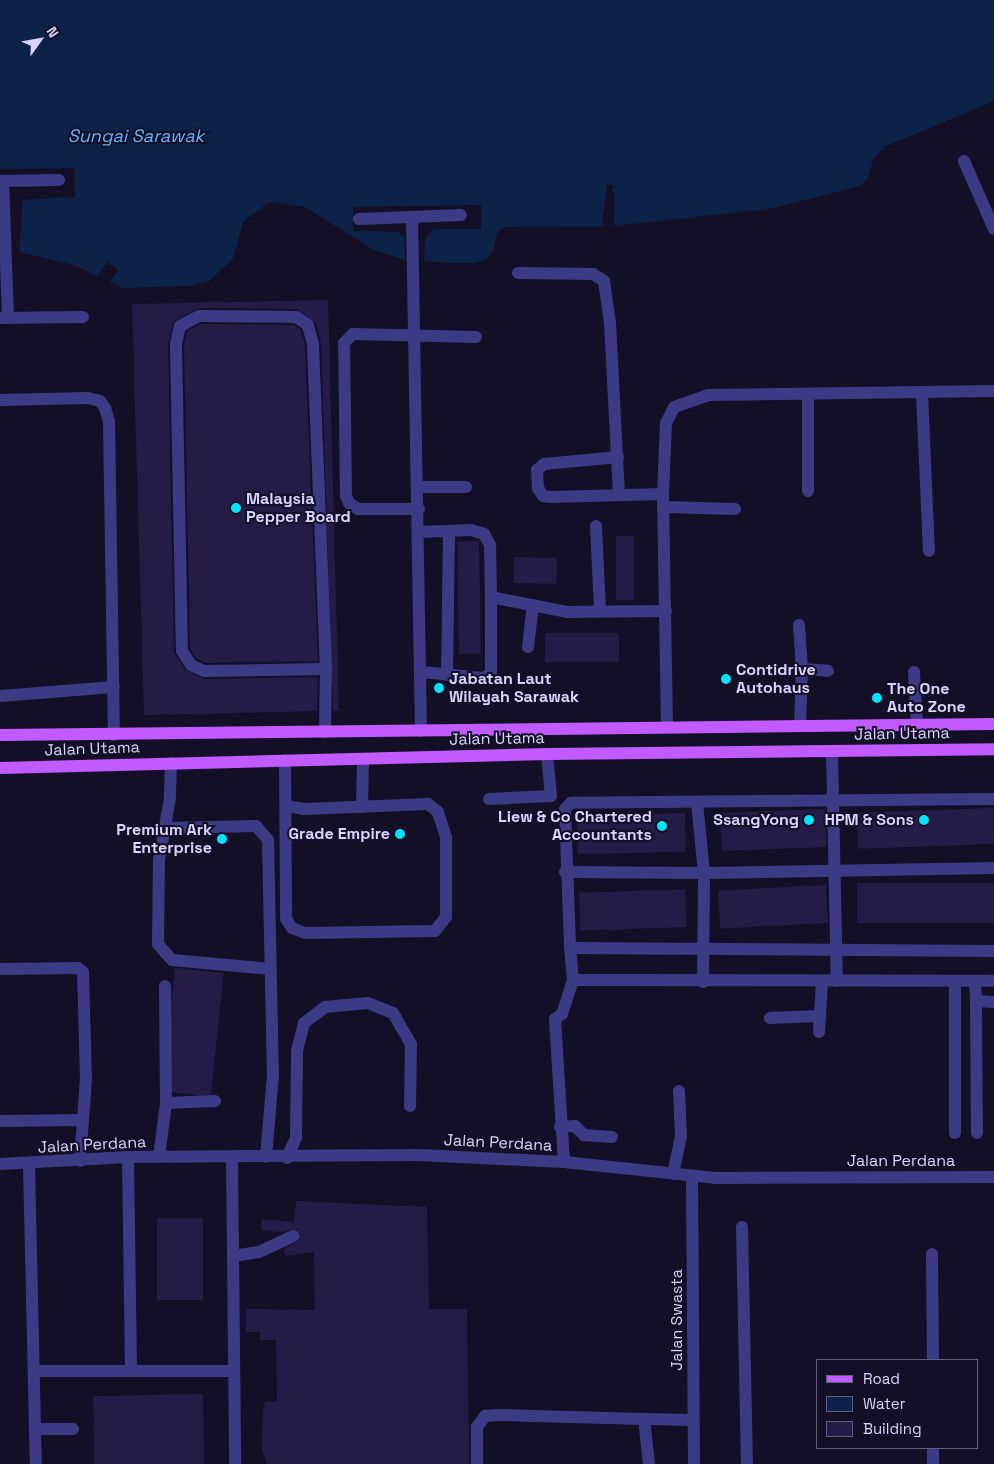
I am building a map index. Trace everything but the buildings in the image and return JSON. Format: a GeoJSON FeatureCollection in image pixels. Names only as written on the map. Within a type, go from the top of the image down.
{"type":"FeatureCollection","features":[{"type":"Feature","properties":{"kind":"main road","name":"Jalan Utama"},"geometry":{"type":"LineString","coordinates":[[0,735],[421,731],[667,726],[994,724]]}},
{"type":"Feature","properties":{"kind":"main road","name":"Jalan Utama"},"geometry":{"type":"LineString","coordinates":[[0,768],[546,754],[994,749]]}},
{"type":"Feature","properties":{"kind":"street"},"geometry":{"type":"LineString","coordinates":[[964,161],[994,229]]}},
{"type":"Feature","properties":{"kind":"street"},"geometry":{"type":"LineString","coordinates":[[59,180],[2,181],[4,318],[83,317]]}},
{"type":"Feature","properties":{"kind":"street"},"geometry":{"type":"LineString","coordinates":[[359,219],[461,215]]}},
{"type":"Feature","properties":{"kind":"street"},"geometry":{"type":"LineString","coordinates":[[412,217],[419,487],[421,731]]}},
{"type":"Feature","properties":{"kind":"street"},"geometry":{"type":"LineString","coordinates":[[518,273],[593,274],[604,281],[618,458],[619,495]]}},
{"type":"Feature","properties":{"kind":"street"},"geometry":{"type":"LineString","coordinates":[[325,732],[326,669],[313,344],[308,325],[296,316],[199,316],[180,326],[176,344],[182,651],[191,665],[204,671],[326,669]]}},
{"type":"Feature","properties":{"kind":"street"},"geometry":{"type":"LineString","coordinates":[[418,508],[358,509],[349,503],[346,496],[344,343],[353,334],[476,337]]}},
{"type":"Feature","properties":{"kind":"street"},"geometry":{"type":"LineString","coordinates":[[667,726],[663,494],[666,423],[674,407],[708,395],[994,391]]}},
{"type":"Feature","properties":{"kind":"street"},"geometry":{"type":"LineString","coordinates":[[922,393],[929,551]]}},
{"type":"Feature","properties":{"kind":"street"},"geometry":{"type":"LineString","coordinates":[[808,394],[808,491]]}},
{"type":"Feature","properties":{"kind":"street"},"geometry":{"type":"LineString","coordinates":[[0,400],[87,398],[100,401],[105,408],[109,422],[114,735]]}},
{"type":"Feature","properties":{"kind":"street"},"geometry":{"type":"LineString","coordinates":[[618,458],[544,464],[536,470],[538,488],[543,496],[663,494]]}},
{"type":"Feature","properties":{"kind":"street"},"geometry":{"type":"LineString","coordinates":[[419,487],[466,487]]}},
{"type":"Feature","properties":{"kind":"street"},"geometry":{"type":"LineString","coordinates":[[664,507],[736,509]]}},
{"type":"Feature","properties":{"kind":"street"},"geometry":{"type":"LineString","coordinates":[[596,526],[600,611]]}},
{"type":"Feature","properties":{"kind":"street"},"geometry":{"type":"LineString","coordinates":[[419,532],[449,531],[484,534],[490,545],[491,674],[483,678],[422,672]]}},
{"type":"Feature","properties":{"kind":"street"},"geometry":{"type":"LineString","coordinates":[[448,675],[449,531]]}},
{"type":"Feature","properties":{"kind":"street"},"geometry":{"type":"LineString","coordinates":[[491,597],[567,612],[666,611]]}},
{"type":"Feature","properties":{"kind":"street"},"geometry":{"type":"LineString","coordinates":[[528,647],[533,605]]}},
{"type":"Feature","properties":{"kind":"street"},"geometry":{"type":"LineString","coordinates":[[799,626],[802,669],[800,725]]}},
{"type":"Feature","properties":{"kind":"street"},"geometry":{"type":"LineString","coordinates":[[802,669],[828,671]]}},
{"type":"Feature","properties":{"kind":"street"},"geometry":{"type":"LineString","coordinates":[[914,672],[917,725]]}},
{"type":"Feature","properties":{"kind":"street"},"geometry":{"type":"LineString","coordinates":[[1,692],[114,687]]}},
{"type":"Feature","properties":{"kind":"street"},"geometry":{"type":"LineString","coordinates":[[832,751],[837,981]]}},
{"type":"Feature","properties":{"kind":"street"},"geometry":{"type":"LineString","coordinates":[[489,799],[551,796],[546,754]]}},
{"type":"Feature","properties":{"kind":"street"},"geometry":{"type":"LineString","coordinates":[[362,807],[363,758]]}},
{"type":"Feature","properties":{"kind":"street"},"geometry":{"type":"LineString","coordinates":[[285,760],[287,806],[286,919],[292,928],[306,933],[435,931],[446,917],[446,837],[438,812],[428,804],[362,807],[287,806]]}},
{"type":"Feature","properties":{"kind":"street"},"geometry":{"type":"LineString","coordinates":[[171,763],[166,828],[159,860],[158,944],[165,955],[172,960],[270,969]]}},
{"type":"Feature","properties":{"kind":"street"},"geometry":{"type":"LineString","coordinates":[[564,1162],[560,1127],[556,1019],[562,1014],[573,980],[565,872],[565,809],[571,802],[994,799]]}},
{"type":"Feature","properties":{"kind":"street"},"geometry":{"type":"LineString","coordinates":[[697,802],[704,873],[703,982]]}},
{"type":"Feature","properties":{"kind":"street"},"geometry":{"type":"LineString","coordinates":[[166,828],[256,826],[264,831],[268,840],[273,1075],[266,1157]]}},
{"type":"Feature","properties":{"kind":"street"},"geometry":{"type":"LineString","coordinates":[[565,872],[704,873],[835,869],[994,868]]}},
{"type":"Feature","properties":{"kind":"street"},"geometry":{"type":"LineString","coordinates":[[570,948],[704,947],[994,950]]}},
{"type":"Feature","properties":{"kind":"street"},"geometry":{"type":"LineString","coordinates":[[0,969],[78,968],[83,972],[86,1078],[80,1161]]}},
{"type":"Feature","properties":{"kind":"street"},"geometry":{"type":"LineString","coordinates":[[573,980],[703,982],[994,981]]}},
{"type":"Feature","properties":{"kind":"street"},"geometry":{"type":"LineString","coordinates":[[819,1032],[822,981]]}},
{"type":"Feature","properties":{"kind":"street"},"geometry":{"type":"LineString","coordinates":[[975,981],[976,1132]]}},
{"type":"Feature","properties":{"kind":"street"},"geometry":{"type":"LineString","coordinates":[[955,982],[955,1133]]}},
{"type":"Feature","properties":{"kind":"street"},"geometry":{"type":"LineString","coordinates":[[159,1157],[166,1103],[165,986]]}},
{"type":"Feature","properties":{"kind":"street"},"geometry":{"type":"LineString","coordinates":[[976,1001],[994,1002]]}},
{"type":"Feature","properties":{"kind":"street"},"geometry":{"type":"LineString","coordinates":[[287,1158],[296,1138],[297,1051],[304,1023],[325,1008],[368,1003],[393,1013],[411,1044],[410,1106]]}},
{"type":"Feature","properties":{"kind":"street"},"geometry":{"type":"LineString","coordinates":[[770,1018],[820,1016]]}},
{"type":"Feature","properties":{"kind":"street"},"geometry":{"type":"LineString","coordinates":[[673,1174],[681,1136],[679,1091]]}},
{"type":"Feature","properties":{"kind":"street"},"geometry":{"type":"LineString","coordinates":[[166,1103],[215,1101]]}},
{"type":"Feature","properties":{"kind":"street"},"geometry":{"type":"LineString","coordinates":[[0,1121],[83,1120]]}},
{"type":"Feature","properties":{"kind":"street"},"geometry":{"type":"LineString","coordinates":[[560,1127],[575,1126],[584,1135],[612,1137]]}},
{"type":"Feature","properties":{"kind":"street","name":"Jalan Perdana"},"geometry":{"type":"LineString","coordinates":[[0,1164],[29,1165],[128,1157],[287,1158],[419,1155],[564,1162],[692,1176],[994,1177]]}},
{"type":"Feature","properties":{"kind":"street"},"geometry":{"type":"LineString","coordinates":[[128,1157],[131,1371]]}},
{"type":"Feature","properties":{"kind":"street"},"geometry":{"type":"LineString","coordinates":[[232,1158],[235,1464]]}},
{"type":"Feature","properties":{"kind":"street"},"geometry":{"type":"LineString","coordinates":[[29,1165],[36,1464]]}},
{"type":"Feature","properties":{"kind":"street","name":"Jalan Swasta"},"geometry":{"type":"LineString","coordinates":[[692,1176],[694,1464]]}},
{"type":"Feature","properties":{"kind":"street"},"geometry":{"type":"LineString","coordinates":[[742,1227],[747,1464]]}},
{"type":"Feature","properties":{"kind":"street"},"geometry":{"type":"LineString","coordinates":[[233,1256],[259,1252],[293,1236]]}},
{"type":"Feature","properties":{"kind":"street"},"geometry":{"type":"LineString","coordinates":[[932,1254],[932,1359]]}},
{"type":"Feature","properties":{"kind":"street"},"geometry":{"type":"LineString","coordinates":[[34,1371],[234,1371]]}},
{"type":"Feature","properties":{"kind":"street"},"geometry":{"type":"LineString","coordinates":[[477,1464],[477,1427],[484,1416],[694,1420]]}},
{"type":"Feature","properties":{"kind":"street"},"geometry":{"type":"LineString","coordinates":[[644,1419],[650,1464]]}},
{"type":"Feature","properties":{"kind":"street"},"geometry":{"type":"LineString","coordinates":[[35,1429],[72,1429]]}},
{"type":"Feature","properties":{"kind":"street"},"geometry":{"type":"LineString","coordinates":[[933,1449],[933,1464]]}},
{"type":"Feature","properties":{"kind":"water","name":"Sungai Sarawak"},"geometry":{"type":"Polygon","coordinates":[[[0,0],[994,0],[994,101],[884,147],[874,158],[867,179],[860,186],[774,208],[614,226],[505,227],[497,233],[493,252],[485,260],[474,263],[450,263],[405,260],[374,250],[305,207],[269,202],[243,222],[233,259],[209,281],[191,286],[123,288],[74,265],[19,252],[0,253],[0,0]]]}},
{"type":"Feature","properties":{"kind":"pier"},"geometry":{"type":"Polygon","coordinates":[[[75,168],[75,197],[23,200],[19,252],[0,253],[0,169],[75,168]]]}},
{"type":"Feature","properties":{"kind":"pier"},"geometry":{"type":"Polygon","coordinates":[[[607,185],[613,185],[612,192],[615,193],[614,226],[602,225],[607,185]]]}},
{"type":"Feature","properties":{"kind":"pier"},"geometry":{"type":"Polygon","coordinates":[[[481,205],[481,229],[434,229],[425,239],[424,261],[405,260],[404,237],[398,232],[353,231],[353,207],[481,205]]]}},
{"type":"Feature","properties":{"kind":"pier"},"geometry":{"type":"Polygon","coordinates":[[[108,262],[118,270],[109,283],[97,276],[108,262]]]}},
{"type":"Feature","properties":{"kind":"place","name":"Malaysia Pepper Board"},"geometry":{"type":"Point","coordinates":[236,508]}},
{"type":"Feature","properties":{"kind":"place","name":"Contidrive Autohaus"},"geometry":{"type":"Point","coordinates":[726,679]}},
{"type":"Feature","properties":{"kind":"place","name":"Jabatan Laut Wilayah Sarawak"},"geometry":{"type":"Point","coordinates":[439,688]}},
{"type":"Feature","properties":{"kind":"place","name":"The One Auto Zone"},"geometry":{"type":"Point","coordinates":[877,698]}},
{"type":"Feature","properties":{"kind":"place","name":"SsangYong"},"geometry":{"type":"Point","coordinates":[809,820]}},
{"type":"Feature","properties":{"kind":"place","name":"HPM & Sons"},"geometry":{"type":"Point","coordinates":[924,820]}},
{"type":"Feature","properties":{"kind":"place","name":"Liew & Co Chartered Accountants"},"geometry":{"type":"Point","coordinates":[662,826]}},
{"type":"Feature","properties":{"kind":"place","name":"Grade Empire"},"geometry":{"type":"Point","coordinates":[400,834]}},
{"type":"Feature","properties":{"kind":"place","name":"Premium Ark Enterprise"},"geometry":{"type":"Point","coordinates":[222,839]}}]}
